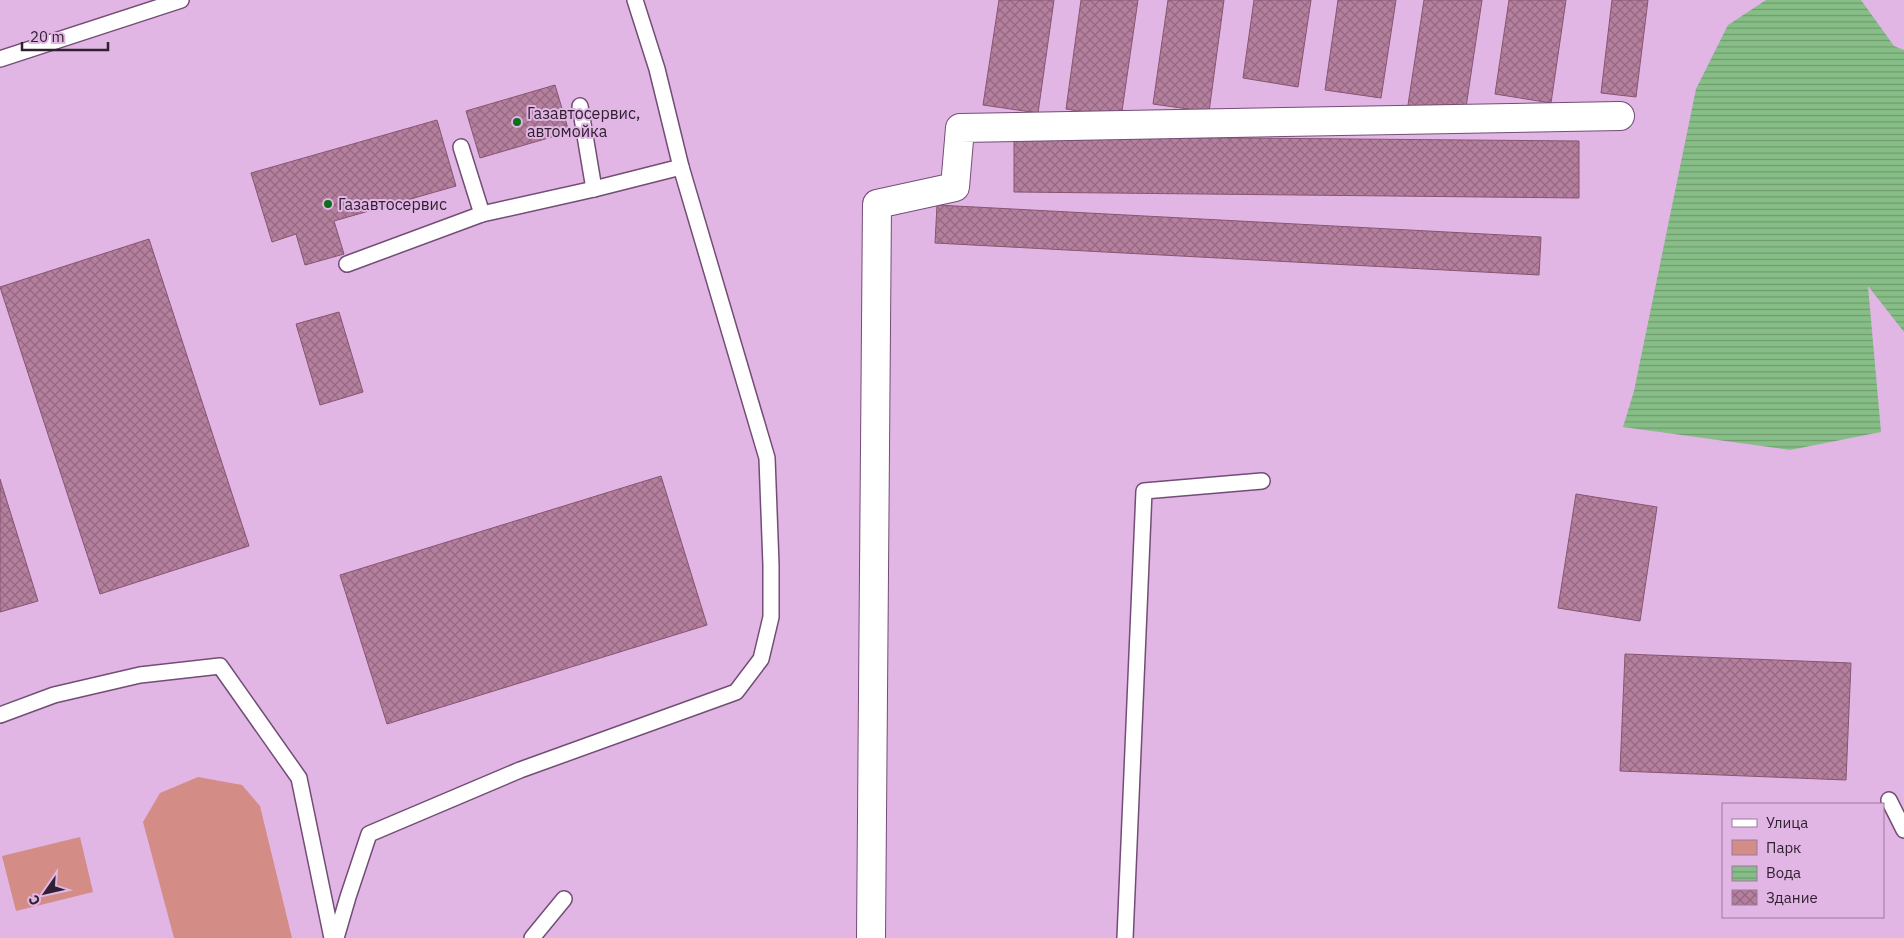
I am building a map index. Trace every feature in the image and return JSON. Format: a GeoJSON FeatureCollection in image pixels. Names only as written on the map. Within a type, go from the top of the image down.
{"type":"FeatureCollection","features":[{"type":"Feature","properties":{"kind":"street"},"geometry":{"type":"LineString","coordinates":[[871,938],[877,204],[955,187],[960,128],[1620,116]]}},
{"type":"Feature","properties":{"kind":"lane"},"geometry":{"type":"LineString","coordinates":[[0,59],[181,0]]}},
{"type":"Feature","properties":{"kind":"lane"},"geometry":{"type":"LineString","coordinates":[[336,938],[369,834],[520,770],[736,692],[762,659],[771,616],[767,458],[681,167],[658,69],[635,0]]}},
{"type":"Feature","properties":{"kind":"lane"},"geometry":{"type":"LineString","coordinates":[[580,106],[594,189]]}},
{"type":"Feature","properties":{"kind":"lane"},"geometry":{"type":"LineString","coordinates":[[461,147],[482,214]]}},
{"type":"Feature","properties":{"kind":"lane"},"geometry":{"type":"LineString","coordinates":[[347,264],[482,214],[681,167]]}},
{"type":"Feature","properties":{"kind":"lane"},"geometry":{"type":"LineString","coordinates":[[1125,938],[1144,492],[1262,481]]}},
{"type":"Feature","properties":{"kind":"lane"},"geometry":{"type":"LineString","coordinates":[[0,715],[54,695],[131,677],[220,666],[299,778],[332,938]]}},
{"type":"Feature","properties":{"kind":"lane"},"geometry":{"type":"LineString","coordinates":[[1889,800],[1904,830]]}},
{"type":"Feature","properties":{"kind":"lane"},"geometry":{"type":"LineString","coordinates":[[532,938],[564,899]]}},
{"type":"Feature","properties":{"kind":"green space"},"geometry":{"type":"Polygon","coordinates":[[[198,777],[242,785],[260,806],[292,938],[174,938],[143,822],[160,793],[198,777]]]}},
{"type":"Feature","properties":{"kind":"green space"},"geometry":{"type":"Polygon","coordinates":[[[80,837],[93,892],[16,911],[2,856],[80,837]]]}},
{"type":"Feature","properties":{"kind":"water"},"geometry":{"type":"Polygon","coordinates":[[[1766,0],[1861,0],[1894,46],[1904,50],[1904,332],[1868,286],[1881,432],[1790,450],[1623,427],[1634,391],[1696,89],[1728,25],[1766,0]]]}},
{"type":"Feature","properties":{"kind":"building"},"geometry":{"type":"Polygon","coordinates":[[[999,0],[1054,0],[1038,113],[983,105],[999,0]]]}},
{"type":"Feature","properties":{"kind":"building"},"geometry":{"type":"Polygon","coordinates":[[[1081,0],[1138,0],[1121,118],[1066,109],[1081,0]]]}},
{"type":"Feature","properties":{"kind":"building"},"geometry":{"type":"Polygon","coordinates":[[[1168,0],[1224,0],[1209,112],[1153,104],[1168,0]]]}},
{"type":"Feature","properties":{"kind":"building"},"geometry":{"type":"Polygon","coordinates":[[[1254,0],[1311,0],[1298,87],[1243,78],[1254,0]]]}},
{"type":"Feature","properties":{"kind":"building"},"geometry":{"type":"Polygon","coordinates":[[[1338,0],[1396,0],[1381,98],[1325,90],[1338,0]]]}},
{"type":"Feature","properties":{"kind":"building"},"geometry":{"type":"Polygon","coordinates":[[[1424,0],[1482,0],[1465,114],[1408,105],[1424,0]]]}},
{"type":"Feature","properties":{"kind":"building"},"geometry":{"type":"Polygon","coordinates":[[[1509,0],[1566,0],[1551,103],[1495,94],[1509,0]]]}},
{"type":"Feature","properties":{"kind":"building"},"geometry":{"type":"Polygon","coordinates":[[[1612,0],[1648,0],[1636,97],[1601,93],[1612,0]]]}},
{"type":"Feature","properties":{"kind":"building","name":"Газавтосервис, автомойка"},"geometry":{"type":"Polygon","coordinates":[[[555,85],[569,132],[480,158],[466,111],[555,85]]]}},
{"type":"Feature","properties":{"kind":"building","name":"Газавтосервис"},"geometry":{"type":"Polygon","coordinates":[[[437,120],[456,186],[334,221],[344,254],[305,265],[296,234],[272,242],[251,173],[437,120]]]}},
{"type":"Feature","properties":{"kind":"building"},"geometry":{"type":"Polygon","coordinates":[[[1014,136],[1579,141],[1579,198],[1014,192],[1014,136]]]}},
{"type":"Feature","properties":{"kind":"building"},"geometry":{"type":"Polygon","coordinates":[[[937,205],[1541,237],[1539,275],[935,243],[937,205]]]}},
{"type":"Feature","properties":{"kind":"building"},"geometry":{"type":"Polygon","coordinates":[[[149,239],[249,546],[100,594],[0,287],[149,239]]]}},
{"type":"Feature","properties":{"kind":"building"},"geometry":{"type":"Polygon","coordinates":[[[339,312],[363,392],[320,405],[296,324],[339,312]]]}},
{"type":"Feature","properties":{"kind":"building"},"geometry":{"type":"Polygon","coordinates":[[[661,476],[707,625],[387,724],[340,575],[661,476]]]}},
{"type":"Feature","properties":{"kind":"building"},"geometry":{"type":"Polygon","coordinates":[[[0,479],[38,601],[0,612],[0,479]]]}},
{"type":"Feature","properties":{"kind":"building"},"geometry":{"type":"Polygon","coordinates":[[[1576,494],[1657,507],[1640,621],[1558,608],[1576,494]]]}},
{"type":"Feature","properties":{"kind":"building"},"geometry":{"type":"Polygon","coordinates":[[[1625,654],[1851,663],[1846,780],[1620,771],[1625,654]]]}},
{"type":"Feature","properties":{"kind":"place","name":"Газавтосервис, автомойка"},"geometry":{"type":"Point","coordinates":[517,122]}},
{"type":"Feature","properties":{"kind":"place","name":"Газавтосервис"},"geometry":{"type":"Point","coordinates":[328,204]}}]}
